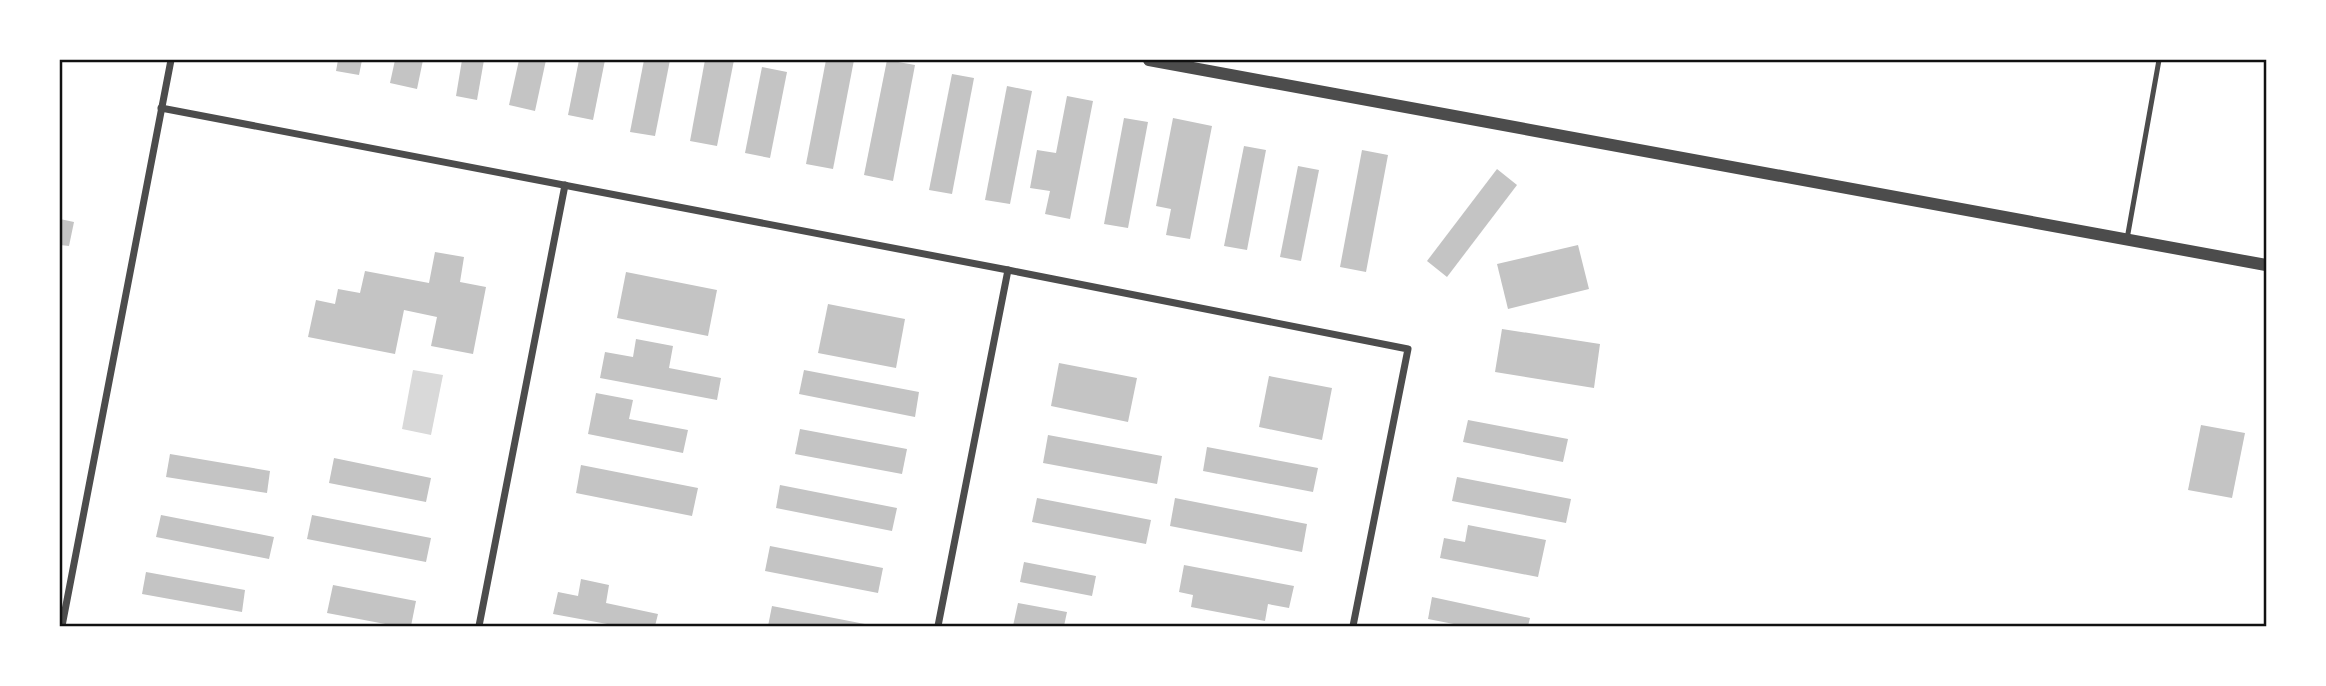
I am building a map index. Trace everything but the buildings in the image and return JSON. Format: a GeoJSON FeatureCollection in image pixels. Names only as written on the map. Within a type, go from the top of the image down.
{"type":"FeatureCollection","features":[{"type":"Feature","properties":{"kind":"street"},"geometry":{"type":"LineString","coordinates":[[62,626],[171,60]]}},
{"type":"Feature","properties":{"kind":"street"},"geometry":{"type":"LineString","coordinates":[[1149,60],[2266,265]]}},
{"type":"Feature","properties":{"kind":"street"},"geometry":{"type":"LineString","coordinates":[[161,108],[1408,349],[1353,626]]}},
{"type":"Feature","properties":{"kind":"street"},"geometry":{"type":"LineString","coordinates":[[479,626],[565,184]]}},
{"type":"Feature","properties":{"kind":"street"},"geometry":{"type":"LineString","coordinates":[[938,626],[1007,270]]}},
{"type":"Feature","properties":{"kind":"lane"},"geometry":{"type":"LineString","coordinates":[[2127,239],[2159,60]]}},
{"type":"Feature","properties":{"kind":"shaded area"},"geometry":{"type":"Polygon","coordinates":[[[413,370],[443,375],[431,435],[402,429],[413,370]]]}}]}
